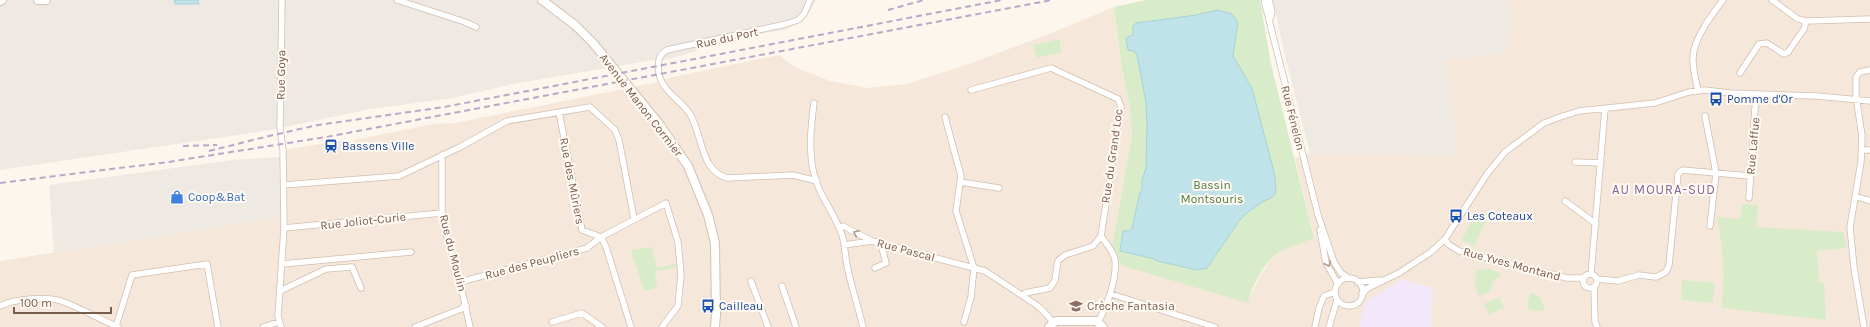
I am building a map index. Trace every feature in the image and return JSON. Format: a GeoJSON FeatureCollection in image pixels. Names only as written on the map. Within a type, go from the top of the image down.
{"type":"FeatureCollection","features":[{"type":"Feature","properties":{"kind":"street"},"geometry":{"type":"LineString","coordinates":[[38,0],[46,0]]}},
{"type":"Feature","properties":{"kind":"street","name":"Rue Goya"},"geometry":{"type":"LineString","coordinates":[[280,325],[278,316],[284,228],[283,150],[280,128],[282,0]]}},
{"type":"Feature","properties":{"kind":"street"},"geometry":{"type":"LineString","coordinates":[[397,0],[466,22],[476,27]]}},
{"type":"Feature","properties":{"kind":"street","name":"Avenue Manon Cormier"},"geometry":{"type":"LineString","coordinates":[[542,0],[575,25],[593,43],[660,125],[688,166],[708,215],[715,243],[715,327]]}},
{"type":"Feature","properties":{"kind":"street","name":"Rue du Port"},"geometry":{"type":"LineString","coordinates":[[810,0],[804,14],[798,20],[786,24],[667,50],[662,53],[657,62],[662,81],[666,88],[683,103],[691,115],[708,162],[717,175],[727,178],[793,175],[817,181]]}},
{"type":"Feature","properties":{"kind":"street"},"geometry":{"type":"LineString","coordinates":[[1264,0],[1266,13],[1270,20]]}},
{"type":"Feature","properties":{"kind":"street"},"geometry":{"type":"LineString","coordinates":[[1269,0],[1272,12],[1270,20]]}},
{"type":"Feature","properties":{"kind":"street"},"geometry":{"type":"LineString","coordinates":[[1701,90],[1692,60],[1694,48],[1711,16],[1723,0]]}},
{"type":"Feature","properties":{"kind":"street"},"geometry":{"type":"LineString","coordinates":[[1772,0],[1798,19],[1806,21],[1870,19]]}},
{"type":"Feature","properties":{"kind":"street","name":"Rue Fénelon"},"geometry":{"type":"LineString","coordinates":[[1270,20],[1318,215],[1334,262],[1341,273],[1349,278]]}},
{"type":"Feature","properties":{"kind":"street"},"geometry":{"type":"LineString","coordinates":[[1740,73],[1759,44],[1767,43],[1784,54],[1788,52],[1804,29],[1806,21]]}},
{"type":"Feature","properties":{"kind":"street","name":"Rue du Grand Loc"},"geometry":{"type":"LineString","coordinates":[[971,90],[1051,68],[1118,99],[1121,107],[1101,236]]}},
{"type":"Feature","properties":{"kind":"street"},"geometry":{"type":"LineString","coordinates":[[1864,327],[1854,268],[1850,227],[1862,150],[1856,77],[1860,72],[1870,70]]}},
{"type":"Feature","properties":{"kind":"street"},"geometry":{"type":"LineString","coordinates":[[1334,292],[1337,300],[1342,305],[1352,306],[1356,304],[1368,288],[1393,276],[1432,252],[1445,239],[1487,174],[1505,152],[1544,123],[1579,111],[1655,103],[1689,92],[1701,90],[1730,93],[1817,96],[1870,101]]}},
{"type":"Feature","properties":{"kind":"street","name":"Rue Laffue"},"geometry":{"type":"LineString","coordinates":[[1749,198],[1756,94]]}},
{"type":"Feature","properties":{"kind":"street"},"geometry":{"type":"LineString","coordinates":[[814,104],[810,146],[817,181],[819,189],[839,228],[863,327]]}},
{"type":"Feature","properties":{"kind":"street"},"geometry":{"type":"LineString","coordinates":[[284,185],[399,176],[507,121],[590,108],[615,130],[619,140],[634,219]]}},
{"type":"Feature","properties":{"kind":"street"},"geometry":{"type":"LineString","coordinates":[[1591,274],[1606,108]]}},
{"type":"Feature","properties":{"kind":"street","name":"Rue des Mûriers"},"geometry":{"type":"LineString","coordinates":[[559,112],[582,230],[601,237]]}},
{"type":"Feature","properties":{"kind":"street"},"geometry":{"type":"LineString","coordinates":[[1705,116],[1716,173],[1710,226]]}},
{"type":"Feature","properties":{"kind":"street"},"geometry":{"type":"LineString","coordinates":[[945,117],[961,176],[956,211],[974,268],[971,297],[964,322]]}},
{"type":"Feature","properties":{"kind":"street"},"geometry":{"type":"LineString","coordinates":[[1862,150],[1870,150]]}},
{"type":"Feature","properties":{"kind":"street","name":"Rue du Moulin"},"geometry":{"type":"LineString","coordinates":[[442,155],[442,213],[445,230],[466,305],[470,327]]}},
{"type":"Feature","properties":{"kind":"street"},"geometry":{"type":"LineString","coordinates":[[1575,162],[1601,163]]}},
{"type":"Feature","properties":{"kind":"street"},"geometry":{"type":"LineString","coordinates":[[1591,274],[1597,279],[1618,281],[1640,275],[1656,276],[1666,272],[1669,265],[1678,174],[1682,170],[1750,176]]}},
{"type":"Feature","properties":{"kind":"street"},"geometry":{"type":"LineString","coordinates":[[960,182],[1000,188]]}},
{"type":"Feature","properties":{"kind":"street"},"geometry":{"type":"LineString","coordinates":[[1855,196],[1870,201]]}},
{"type":"Feature","properties":{"kind":"street"},"geometry":{"type":"LineString","coordinates":[[1565,200],[1596,224]]}},
{"type":"Feature","properties":{"kind":"street","name":"Rue des Peupliers"},"geometry":{"type":"LineString","coordinates":[[460,282],[587,248],[601,237],[666,203],[678,242],[681,276],[678,306],[662,327]]}},
{"type":"Feature","properties":{"kind":"street","name":"Rue Joliot-Curie"},"geometry":{"type":"LineString","coordinates":[[284,228],[442,213]]}},
{"type":"Feature","properties":{"kind":"street","name":"Rue Fénelon"},"geometry":{"type":"LineString","coordinates":[[1318,215],[1326,263],[1338,284]]}},
{"type":"Feature","properties":{"kind":"street","name":"Rue Pascal"},"geometry":{"type":"LineString","coordinates":[[839,228],[843,226],[881,244],[985,272],[1038,306],[1048,316],[1051,325]]}},
{"type":"Feature","properties":{"kind":"street"},"geometry":{"type":"LineString","coordinates":[[1023,296],[1025,293],[1050,288],[1055,280],[1058,261],[1065,255],[1093,246],[1101,236],[1115,260],[1111,294],[1101,324],[1056,321],[1051,325]]}},
{"type":"Feature","properties":{"kind":"street"},"geometry":{"type":"LineString","coordinates":[[601,237],[606,247],[631,327]]}},
{"type":"Feature","properties":{"kind":"street","name":"Rue Yves Montand"},"geometry":{"type":"LineString","coordinates":[[1445,239],[1448,244],[1459,250],[1567,278],[1583,278]]}},
{"type":"Feature","properties":{"kind":"street"},"geometry":{"type":"LineString","coordinates":[[844,245],[872,241]]}},
{"type":"Feature","properties":{"kind":"street"},"geometry":{"type":"LineString","coordinates":[[875,268],[886,264],[881,244]]}},
{"type":"Feature","properties":{"kind":"street"},"geometry":{"type":"LineString","coordinates":[[282,264],[411,252]]}},
{"type":"Feature","properties":{"kind":"street"},"geometry":{"type":"LineString","coordinates":[[0,306],[8,302],[27,299],[60,301],[117,327],[132,275],[208,264],[218,327]]}},
{"type":"Feature","properties":{"kind":"street"},"geometry":{"type":"LineString","coordinates":[[280,291],[326,269],[352,267],[362,288]]}},
{"type":"Feature","properties":{"kind":"street"},"geometry":{"type":"LineString","coordinates":[[1591,274],[1586,275],[1583,278],[1582,283],[1585,287],[1594,287]]}},
{"type":"Feature","properties":{"kind":"street"},"geometry":{"type":"LineString","coordinates":[[1315,327],[1319,308],[1324,296],[1334,292],[1338,284],[1349,278],[1358,282],[1380,280],[1393,276]]}},
{"type":"Feature","properties":{"kind":"street"},"geometry":{"type":"LineString","coordinates":[[1597,279],[1594,287],[1597,327]]}},
{"type":"Feature","properties":{"kind":"street"},"geometry":{"type":"LineString","coordinates":[[752,281],[768,327]]}},
{"type":"Feature","properties":{"kind":"street"},"geometry":{"type":"LineString","coordinates":[[1358,282],[1361,286],[1362,294]]}},
{"type":"Feature","properties":{"kind":"street"},"geometry":{"type":"LineString","coordinates":[[782,286],[796,327]]}},
{"type":"Feature","properties":{"kind":"street"},"geometry":{"type":"LineString","coordinates":[[1111,294],[1215,327]]}},
{"type":"Feature","properties":{"kind":"street"},"geometry":{"type":"LineString","coordinates":[[1329,327],[1337,300]]}},
{"type":"Feature","properties":{"kind":"street","name":"Avenue Manon Cormier"},"geometry":{"type":"LineString","coordinates":[[712,327],[716,302]]}},
{"type":"Feature","properties":{"kind":"street"},"geometry":{"type":"LineString","coordinates":[[415,327],[461,309],[466,305]]}},
{"type":"Feature","properties":{"kind":"street"},"geometry":{"type":"LineString","coordinates":[[1332,314],[1342,305]]}},
{"type":"Feature","properties":{"kind":"street"},"geometry":{"type":"LineString","coordinates":[[552,322],[582,313],[602,327]]}},
{"type":"Feature","properties":{"kind":"street"},"geometry":{"type":"LineString","coordinates":[[263,327],[280,325]]}},
{"type":"Feature","properties":{"kind":"shaded area"},"geometry":{"type":"Polygon","coordinates":[[[0,0],[816,0],[808,14],[800,22],[784,30],[746,36],[669,59],[653,60],[513,84],[453,98],[370,109],[271,130],[0,170],[0,0]]]}},
{"type":"Feature","properties":{"kind":"shaded area"},"geometry":{"type":"Polygon","coordinates":[[[1273,0],[1508,0],[1509,27],[1506,52],[1445,60],[1458,155],[1310,153],[1285,56],[1273,0]]]}},
{"type":"Feature","properties":{"kind":"shaded area"},"geometry":{"type":"Polygon","coordinates":[[[1508,0],[1870,0],[1870,327],[0,327],[0,261],[280,217],[280,157],[289,149],[346,140],[349,154],[349,148],[355,146],[354,140],[434,124],[455,123],[658,82],[673,77],[779,55],[795,67],[830,81],[868,88],[906,84],[960,67],[1049,34],[1114,7],[1122,69],[1130,107],[1132,136],[1111,251],[1249,299],[1260,276],[1272,258],[1286,249],[1314,237],[1295,158],[1310,153],[1458,154],[1445,60],[1506,52],[1509,27],[1508,0]]]}},
{"type":"Feature","properties":{"kind":"shaded area"},"geometry":{"type":"Polygon","coordinates":[[[280,157],[280,217],[54,253],[49,185],[233,160],[280,157]]]}},
{"type":"Feature","properties":{"kind":"shaded area"},"geometry":{"type":"Polygon","coordinates":[[[1402,279],[1433,288],[1431,327],[1359,327],[1364,303],[1402,279]]]}},
{"type":"Feature","properties":{"kind":"green space","name":"Bassin Montsouris"},"geometry":{"type":"Polygon","coordinates":[[[1146,0],[1260,0],[1271,64],[1314,238],[1286,249],[1272,258],[1259,276],[1252,290],[1248,303],[1123,266],[1111,251],[1132,136],[1130,107],[1122,69],[1114,7],[1146,0]]]}},
{"type":"Feature","properties":{"kind":"green space"},"geometry":{"type":"Polygon","coordinates":[[[1059,39],[1062,52],[1037,58],[1033,45],[1059,39]]]}},
{"type":"Feature","properties":{"kind":"green space"},"geometry":{"type":"Polygon","coordinates":[[[1742,204],[1758,205],[1757,227],[1844,232],[1846,248],[1817,251],[1819,283],[1824,283],[1826,320],[1721,308],[1723,296],[1723,262],[1717,217],[1740,219],[1742,204]]]}},
{"type":"Feature","properties":{"kind":"green space"},"geometry":{"type":"Polygon","coordinates":[[[1474,215],[1486,221],[1474,246],[1462,240],[1474,215]]]}},
{"type":"Feature","properties":{"kind":"green space"},"geometry":{"type":"Polygon","coordinates":[[[652,247],[657,268],[676,264],[676,267],[655,271],[657,288],[644,291],[631,250],[652,247]]]}},
{"type":"Feature","properties":{"kind":"green space"},"geometry":{"type":"Polygon","coordinates":[[[1488,269],[1502,274],[1492,282],[1491,291],[1478,296],[1474,283],[1477,270],[1488,269]]]}},
{"type":"Feature","properties":{"kind":"green space"},"geometry":{"type":"Polygon","coordinates":[[[1682,280],[1715,283],[1713,303],[1681,300],[1682,280]]]}},
{"type":"Feature","properties":{"kind":"green space"},"geometry":{"type":"Polygon","coordinates":[[[1531,292],[1540,297],[1545,309],[1543,311],[1530,310],[1527,304],[1531,292]]]}},
{"type":"Feature","properties":{"kind":"green space"},"geometry":{"type":"Polygon","coordinates":[[[1499,297],[1504,308],[1489,315],[1484,304],[1499,297]]]}},
{"type":"Feature","properties":{"kind":"water"},"geometry":{"type":"Polygon","coordinates":[[[174,0],[198,0],[199,4],[175,4],[174,0]]]}},
{"type":"Feature","properties":{"kind":"water","name":"Bassin Montsouris"},"geometry":{"type":"Polygon","coordinates":[[[1217,10],[1232,14],[1238,22],[1233,56],[1252,88],[1275,176],[1276,193],[1271,198],[1262,202],[1248,212],[1239,221],[1207,268],[1197,270],[1120,251],[1123,231],[1129,231],[1132,228],[1140,192],[1142,191],[1142,180],[1146,168],[1146,103],[1137,55],[1134,51],[1128,50],[1126,38],[1133,35],[1133,26],[1136,23],[1196,15],[1217,10]]]}},
{"type":"Feature","properties":{"kind":"railway"},"geometry":{"type":"LineString","coordinates":[[888,10],[924,0]]}},
{"type":"Feature","properties":{"kind":"railway"},"geometry":{"type":"LineString","coordinates":[[209,151],[318,125],[444,107],[1002,0]]}},
{"type":"Feature","properties":{"kind":"railway"},"geometry":{"type":"LineString","coordinates":[[0,183],[168,162],[326,137],[1052,0]]}},
{"type":"Feature","properties":{"kind":"railway"},"geometry":{"type":"LineString","coordinates":[[183,146],[217,145]]}},
{"type":"Feature","properties":{"kind":"place","name":"Pomme d'Or"},"geometry":{"type":"Point","coordinates":[1716,99]}},
{"type":"Feature","properties":{"kind":"place","name":"Bassens Ville"},"geometry":{"type":"Point","coordinates":[331,146]}},
{"type":"Feature","properties":{"kind":"place","name":"Coop&Bat"},"geometry":{"type":"Point","coordinates":[177,197]}},
{"type":"Feature","properties":{"kind":"place","name":"Les Coteaux"},"geometry":{"type":"Point","coordinates":[1456,216]}},
{"type":"Feature","properties":{"kind":"place","name":"Cailleau"},"geometry":{"type":"Point","coordinates":[708,306]}},
{"type":"Feature","properties":{"kind":"place","name":"Crèche Fantasia"},"geometry":{"type":"Point","coordinates":[1076,306]}},
{"type":"Feature","properties":{"kind":"district","name":"AU MOURA-SUD"},"geometry":{"type":"Point","coordinates":[1664,189]}}]}
